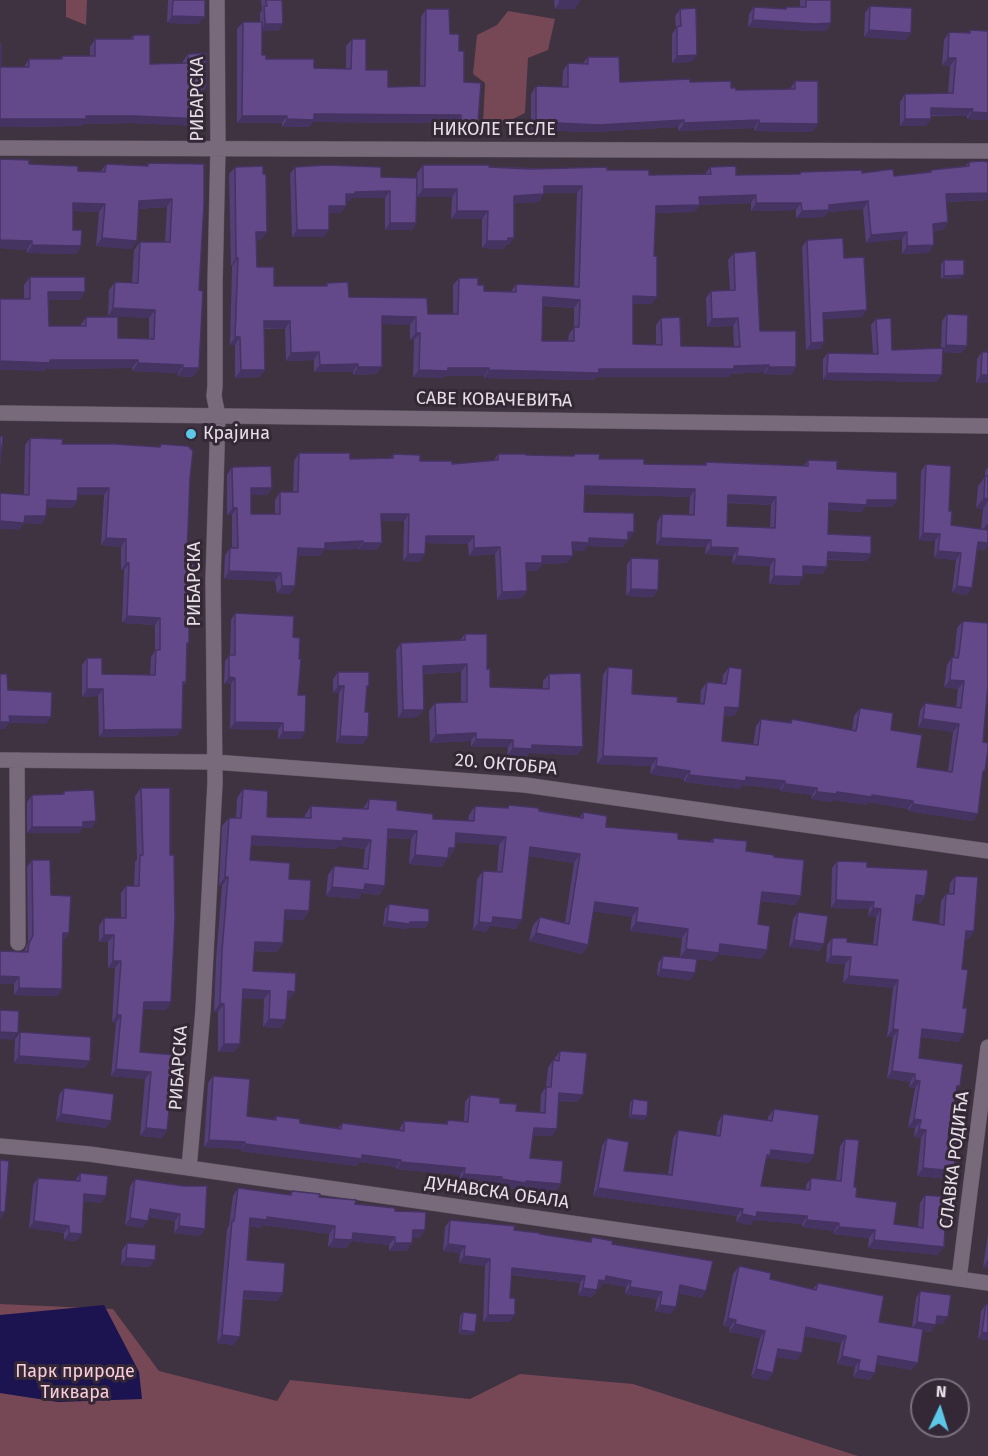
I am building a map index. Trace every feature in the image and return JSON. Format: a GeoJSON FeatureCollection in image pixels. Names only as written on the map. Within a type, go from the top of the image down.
{"type":"FeatureCollection","features":[{"type":"Feature","properties":{"kind":"street","name":"РИБАРСКА"},"geometry":{"type":"LineString","coordinates":[[189,1168],[203,1010],[206,919],[215,783],[213,580],[218,416],[214,396],[218,148],[217,0]]}},
{"type":"Feature","properties":{"kind":"street","name":"НИКОЛЕ ТЕСЛЕ"},"geometry":{"type":"LineString","coordinates":[[0,148],[988,151]]}},
{"type":"Feature","properties":{"kind":"street","name":"САВЕ КОВАЧЕВИЋА"},"geometry":{"type":"LineString","coordinates":[[0,413],[988,426]]}},
{"type":"Feature","properties":{"kind":"street","name":"20. ОКТОБРА"},"geometry":{"type":"LineString","coordinates":[[0,760],[214,762],[525,785],[988,851]]}},
{"type":"Feature","properties":{"kind":"street"},"geometry":{"type":"LineString","coordinates":[[17,760],[18,943]]}},
{"type":"Feature","properties":{"kind":"street","name":"СЛАВКА РОДИЋА"},"geometry":{"type":"LineString","coordinates":[[959,1279],[988,1047]]}},
{"type":"Feature","properties":{"kind":"street","name":"ДУНАВСКА ОБАЛА"},"geometry":{"type":"LineString","coordinates":[[0,1146],[89,1154],[988,1283]]}},
{"type":"Feature","properties":{"kind":"green space"},"geometry":{"type":"Polygon","coordinates":[[[66,0],[87,0],[86,25],[66,17],[66,0]]]}},
{"type":"Feature","properties":{"kind":"green space"},"geometry":{"type":"Polygon","coordinates":[[[508,11],[555,19],[548,50],[528,58],[525,113],[495,128],[483,124],[485,83],[473,74],[477,35],[497,25],[508,11]]]}},
{"type":"Feature","properties":{"kind":"green space","name":"Парк природе Тиквара"},"geometry":{"type":"Polygon","coordinates":[[[0,1304],[113,1309],[159,1371],[277,1401],[290,1380],[470,1399],[520,1374],[633,1384],[858,1456],[0,1456],[0,1304]]]}},
{"type":"Feature","properties":{"kind":"shaded area"},"geometry":{"type":"Polygon","coordinates":[[[104,1305],[139,1372],[142,1399],[58,1402],[0,1393],[0,1315],[104,1305]]]}},
{"type":"Feature","properties":{"kind":"building"},"geometry":{"type":"Polygon","coordinates":[[[173,0],[205,0],[205,17],[172,16],[173,0]]]}},
{"type":"Feature","properties":{"kind":"building"},"geometry":{"type":"Polygon","coordinates":[[[266,0],[282,0],[283,24],[265,24],[266,0]]]}},
{"type":"Feature","properties":{"kind":"building"},"geometry":{"type":"Polygon","coordinates":[[[806,0],[831,0],[831,23],[753,20],[754,7],[786,9],[786,7],[806,7],[806,0]]]}},
{"type":"Feature","properties":{"kind":"building"},"geometry":{"type":"Polygon","coordinates":[[[870,6],[912,8],[911,33],[869,30],[870,6]]]}},
{"type":"Feature","properties":{"kind":"building"},"geometry":{"type":"Polygon","coordinates":[[[696,8],[697,55],[677,56],[677,27],[681,26],[680,9],[696,8]]]}},
{"type":"Feature","properties":{"kind":"building"},"geometry":{"type":"Polygon","coordinates":[[[426,9],[449,9],[450,34],[459,34],[459,51],[464,51],[464,82],[481,83],[478,122],[461,122],[461,115],[314,114],[314,120],[287,119],[287,116],[242,116],[243,22],[262,22],[262,55],[266,55],[266,59],[314,59],[314,68],[351,69],[352,39],[366,39],[366,70],[388,70],[388,87],[425,86],[426,9]]]}},
{"type":"Feature","properties":{"kind":"building"},"geometry":{"type":"Polygon","coordinates":[[[970,30],[988,31],[988,113],[972,112],[973,109],[931,108],[931,119],[905,119],[905,94],[953,93],[956,58],[948,58],[949,32],[970,33],[970,30]]]}},
{"type":"Feature","properties":{"kind":"building"},"geometry":{"type":"Polygon","coordinates":[[[133,35],[150,35],[150,64],[188,63],[188,54],[206,53],[206,87],[202,87],[203,119],[86,116],[86,119],[0,119],[0,43],[1,67],[29,67],[29,59],[95,56],[95,39],[133,39],[133,35]]]}},
{"type":"Feature","properties":{"kind":"building"},"geometry":{"type":"Polygon","coordinates":[[[588,57],[619,57],[620,82],[690,79],[690,82],[731,81],[731,88],[736,88],[736,90],[795,89],[795,81],[818,81],[818,124],[759,123],[759,120],[684,123],[684,120],[599,125],[536,122],[536,86],[568,87],[568,63],[588,64],[588,57]]]}},
{"type":"Feature","properties":{"kind":"building"},"geometry":{"type":"Polygon","coordinates":[[[0,159],[29,160],[29,164],[78,166],[78,171],[105,172],[106,164],[148,166],[148,163],[204,164],[199,290],[203,291],[199,368],[138,363],[138,360],[50,360],[50,363],[0,361],[0,299],[30,299],[30,277],[85,277],[85,292],[48,292],[49,326],[86,326],[86,317],[118,317],[118,338],[154,339],[155,310],[113,308],[115,282],[138,283],[140,242],[170,242],[172,199],[139,201],[137,241],[102,238],[105,204],[73,203],[73,230],[82,230],[81,246],[32,245],[32,241],[0,240],[0,159]]]}},
{"type":"Feature","properties":{"kind":"building"},"geometry":{"type":"Polygon","coordinates":[[[969,162],[988,162],[988,193],[946,194],[948,222],[933,224],[934,245],[907,246],[907,232],[871,235],[868,201],[829,205],[829,210],[802,211],[801,203],[756,203],[756,195],[699,197],[700,205],[656,206],[654,256],[657,256],[657,297],[633,296],[633,344],[662,345],[661,318],[680,317],[681,346],[740,347],[738,318],[712,319],[711,291],[735,290],[734,253],[756,251],[760,331],[796,331],[796,367],[769,367],[769,365],[734,366],[734,369],[599,369],[599,373],[489,370],[489,368],[448,368],[448,371],[419,370],[420,333],[416,333],[416,317],[382,316],[382,367],[358,367],[358,364],[320,365],[319,352],[291,353],[290,321],[264,321],[265,370],[241,370],[240,337],[235,337],[238,258],[236,258],[235,167],[263,166],[263,174],[266,174],[267,232],[256,232],[257,267],[274,267],[274,286],[327,286],[327,283],[348,282],[349,297],[427,298],[428,314],[458,314],[459,278],[478,278],[478,285],[484,285],[484,291],[516,292],[516,284],[579,287],[582,186],[544,186],[544,194],[514,196],[514,238],[508,238],[508,241],[487,241],[488,211],[457,211],[457,189],[423,189],[423,165],[489,165],[489,167],[531,169],[607,167],[607,170],[649,170],[649,175],[711,174],[710,167],[736,166],[736,175],[862,170],[862,173],[893,169],[894,176],[969,166],[969,162]],[[543,297],[542,341],[574,341],[574,327],[579,327],[580,300],[543,297]]]}},
{"type":"Feature","properties":{"kind":"building"},"geometry":{"type":"Polygon","coordinates":[[[326,165],[381,167],[381,177],[417,178],[416,223],[390,223],[390,191],[355,192],[355,194],[346,194],[346,206],[329,206],[329,230],[297,230],[295,167],[326,165]]]}},
{"type":"Feature","properties":{"kind":"building"},"geometry":{"type":"Polygon","coordinates":[[[843,238],[844,258],[864,257],[867,310],[823,313],[824,342],[811,343],[807,240],[843,238]]]}},
{"type":"Feature","properties":{"kind":"building"},"geometry":{"type":"Polygon","coordinates":[[[944,260],[964,260],[964,275],[944,276],[944,260]]]}},
{"type":"Feature","properties":{"kind":"building"},"geometry":{"type":"Polygon","coordinates":[[[947,314],[968,315],[967,346],[946,345],[947,314]]]}},
{"type":"Feature","properties":{"kind":"building"},"geometry":{"type":"Polygon","coordinates":[[[891,318],[892,350],[943,348],[942,375],[827,373],[828,353],[878,354],[876,319],[891,318]]]}},
{"type":"Feature","properties":{"kind":"building"},"geometry":{"type":"Polygon","coordinates":[[[982,352],[988,352],[988,375],[981,375],[982,352]]]}},
{"type":"Feature","properties":{"kind":"building"},"geometry":{"type":"Polygon","coordinates":[[[0,436],[3,437],[0,464],[0,436]]]}},
{"type":"Feature","properties":{"kind":"building"},"geometry":{"type":"Polygon","coordinates":[[[30,438],[63,439],[62,444],[188,446],[193,451],[187,554],[194,554],[186,682],[183,682],[182,729],[104,730],[103,689],[87,689],[87,658],[102,658],[102,674],[155,675],[156,650],[160,650],[160,618],[127,616],[129,563],[126,563],[126,539],[106,538],[109,488],[78,488],[77,501],[47,500],[46,516],[25,516],[24,523],[0,521],[0,493],[29,495],[30,438]]]}},
{"type":"Feature","properties":{"kind":"building"},"geometry":{"type":"Polygon","coordinates":[[[299,453],[350,453],[350,459],[393,458],[393,454],[420,455],[420,461],[452,461],[452,464],[498,460],[498,454],[574,456],[575,454],[600,454],[599,459],[644,459],[644,464],[706,465],[706,462],[808,466],[808,460],[837,461],[837,469],[897,472],[897,500],[867,500],[867,505],[829,503],[828,534],[871,536],[871,554],[828,552],[827,567],[803,566],[803,577],[774,576],[775,559],[737,556],[738,548],[711,547],[711,540],[661,538],[662,514],[694,515],[695,489],[585,486],[584,512],[634,513],[634,532],[628,532],[628,540],[589,538],[589,543],[572,542],[573,556],[542,556],[542,563],[526,563],[527,591],[502,592],[500,547],[474,548],[474,536],[426,536],[425,554],[408,554],[409,514],[381,514],[382,543],[363,543],[363,541],[325,543],[325,549],[298,548],[295,586],[282,586],[281,573],[229,571],[230,548],[238,548],[237,508],[233,508],[232,467],[271,466],[272,488],[251,488],[251,514],[280,514],[280,492],[298,492],[299,453]],[[728,495],[727,526],[775,528],[776,497],[728,495]]]}},
{"type":"Feature","properties":{"kind":"building"},"geometry":{"type":"Polygon","coordinates":[[[926,464],[951,466],[949,511],[952,511],[951,525],[988,530],[988,543],[978,542],[972,588],[957,586],[961,553],[938,551],[940,534],[923,533],[926,464]]]}},
{"type":"Feature","properties":{"kind":"building"},"geometry":{"type":"Polygon","coordinates":[[[985,476],[988,476],[988,499],[984,498],[985,476]]]}},
{"type":"Feature","properties":{"kind":"building"},"geometry":{"type":"Polygon","coordinates":[[[631,558],[659,559],[658,590],[631,589],[631,558]]]}},
{"type":"Feature","properties":{"kind":"building"},"geometry":{"type":"Polygon","coordinates":[[[235,613],[294,616],[293,637],[300,638],[298,695],[306,695],[305,732],[283,732],[283,723],[235,722],[235,678],[229,677],[229,655],[235,655],[235,613]]]}},
{"type":"Feature","properties":{"kind":"building"},"geometry":{"type":"Polygon","coordinates":[[[963,621],[988,623],[988,685],[983,742],[988,743],[988,749],[978,814],[872,795],[872,797],[837,792],[836,794],[817,792],[817,788],[785,784],[785,781],[746,777],[746,781],[689,775],[690,771],[656,766],[657,758],[603,756],[608,667],[633,669],[632,694],[678,697],[677,702],[704,704],[707,682],[726,684],[729,667],[742,669],[739,708],[725,707],[722,741],[758,745],[761,719],[791,723],[792,719],[856,731],[860,708],[893,713],[891,730],[922,735],[917,767],[952,772],[959,724],[923,719],[925,703],[961,708],[964,681],[950,680],[952,657],[958,658],[959,654],[963,621]]]}},
{"type":"Feature","properties":{"kind":"building"},"geometry":{"type":"Polygon","coordinates":[[[465,634],[487,634],[487,669],[490,669],[490,687],[549,689],[549,674],[581,673],[583,747],[532,745],[532,749],[513,748],[513,740],[476,739],[476,733],[436,735],[435,703],[467,702],[467,664],[423,666],[424,710],[403,710],[401,643],[465,640],[465,634]]]}},
{"type":"Feature","properties":{"kind":"building"},"geometry":{"type":"Polygon","coordinates":[[[338,672],[369,672],[365,712],[369,712],[368,737],[340,736],[344,686],[338,686],[338,672]]]}},
{"type":"Feature","properties":{"kind":"building"},"geometry":{"type":"Polygon","coordinates":[[[0,674],[7,674],[8,690],[52,692],[51,717],[9,716],[10,722],[0,722],[0,674]]]}},
{"type":"Feature","properties":{"kind":"building"},"geometry":{"type":"Polygon","coordinates":[[[141,788],[170,788],[170,855],[174,855],[175,919],[171,1002],[144,1002],[140,1052],[175,1055],[167,1130],[146,1128],[151,1072],[116,1069],[121,1015],[117,1015],[121,961],[113,961],[114,935],[104,935],[104,918],[126,918],[126,886],[139,886],[140,855],[143,855],[141,788]]]}},
{"type":"Feature","properties":{"kind":"building"},"geometry":{"type":"Polygon","coordinates":[[[243,789],[268,791],[267,817],[311,818],[311,806],[368,809],[369,799],[397,801],[397,810],[433,814],[433,819],[474,821],[475,806],[508,808],[509,805],[539,808],[539,811],[583,818],[583,812],[607,816],[606,827],[678,833],[678,839],[713,842],[713,838],[747,841],[746,851],[804,860],[801,896],[762,892],[758,924],[770,926],[767,950],[720,944],[719,953],[686,949],[688,929],[636,922],[638,908],[595,902],[588,945],[536,933],[540,917],[569,924],[580,854],[530,847],[522,920],[493,917],[492,923],[479,922],[483,871],[502,872],[506,837],[456,833],[455,848],[449,848],[448,858],[415,855],[417,831],[388,829],[385,886],[365,884],[364,890],[332,887],[334,866],[368,869],[371,840],[343,838],[343,841],[252,836],[250,860],[290,863],[289,879],[311,880],[309,911],[285,910],[283,943],[255,942],[253,971],[296,973],[295,992],[288,991],[286,1020],[269,1019],[270,991],[243,989],[240,1044],[224,1044],[224,1004],[220,1003],[228,877],[225,877],[229,818],[241,818],[243,789]]]}},
{"type":"Feature","properties":{"kind":"building"},"geometry":{"type":"Polygon","coordinates":[[[94,790],[96,821],[83,822],[83,827],[32,827],[32,795],[94,790]]]}},
{"type":"Feature","properties":{"kind":"building"},"geometry":{"type":"Polygon","coordinates":[[[32,860],[50,860],[51,895],[71,896],[69,933],[63,933],[62,989],[19,988],[19,977],[0,976],[0,951],[28,952],[33,936],[32,860]]]}},
{"type":"Feature","properties":{"kind":"building"},"geometry":{"type":"Polygon","coordinates":[[[837,861],[867,862],[867,867],[928,870],[925,896],[916,895],[913,920],[944,925],[946,894],[954,894],[955,876],[978,877],[974,931],[966,931],[962,969],[968,970],[963,1008],[967,1008],[964,1034],[922,1029],[919,1058],[963,1064],[948,1138],[957,1138],[954,1171],[923,1168],[926,1130],[919,1129],[921,1120],[914,1119],[920,1081],[915,1080],[915,1074],[892,1071],[898,1030],[893,1029],[898,980],[849,976],[851,957],[831,956],[832,938],[847,938],[847,942],[877,945],[881,909],[873,908],[874,902],[836,900],[837,861]]]}},
{"type":"Feature","properties":{"kind":"building"},"geometry":{"type":"Polygon","coordinates":[[[389,904],[429,909],[429,922],[410,922],[409,924],[387,921],[389,904]]]}},
{"type":"Feature","properties":{"kind":"building"},"geometry":{"type":"Polygon","coordinates":[[[798,912],[828,916],[824,944],[794,940],[798,912]]]}},
{"type":"Feature","properties":{"kind":"building"},"geometry":{"type":"Polygon","coordinates":[[[663,956],[697,959],[695,973],[661,969],[663,956]]]}},
{"type":"Feature","properties":{"kind":"building"},"geometry":{"type":"Polygon","coordinates":[[[0,1010],[19,1011],[18,1033],[0,1032],[0,1010]]]}},
{"type":"Feature","properties":{"kind":"building"},"geometry":{"type":"Polygon","coordinates":[[[20,1032],[91,1037],[90,1061],[19,1056],[20,1032]]]}},
{"type":"Feature","properties":{"kind":"building"},"geometry":{"type":"Polygon","coordinates":[[[560,1051],[587,1053],[583,1095],[559,1093],[557,1129],[534,1128],[530,1158],[563,1161],[561,1184],[526,1181],[526,1183],[501,1179],[502,1177],[464,1174],[465,1168],[401,1162],[401,1160],[362,1155],[362,1159],[245,1144],[245,1142],[209,1140],[213,1076],[250,1079],[247,1116],[276,1120],[276,1116],[300,1119],[300,1123],[341,1129],[342,1123],[404,1131],[404,1121],[447,1124],[448,1120],[468,1122],[470,1095],[500,1098],[500,1103],[517,1104],[516,1111],[545,1113],[546,1087],[551,1087],[553,1060],[559,1061],[560,1051]]]}},
{"type":"Feature","properties":{"kind":"building"},"geometry":{"type":"Polygon","coordinates":[[[64,1088],[114,1094],[111,1121],[61,1114],[64,1088]]]}},
{"type":"Feature","properties":{"kind":"building"},"geometry":{"type":"Polygon","coordinates":[[[633,1099],[648,1101],[647,1116],[631,1115],[633,1099]]]}},
{"type":"Feature","properties":{"kind":"building"},"geometry":{"type":"Polygon","coordinates":[[[774,1109],[819,1115],[814,1155],[771,1150],[770,1156],[767,1155],[761,1186],[810,1190],[811,1178],[841,1181],[845,1139],[859,1140],[854,1187],[857,1187],[856,1197],[897,1202],[894,1224],[923,1228],[925,1195],[947,1197],[944,1247],[874,1240],[875,1230],[839,1227],[839,1223],[807,1220],[807,1216],[757,1212],[756,1217],[742,1214],[743,1209],[598,1188],[607,1138],[629,1142],[624,1171],[672,1175],[678,1130],[720,1136],[723,1114],[772,1121],[774,1109]]]}},
{"type":"Feature","properties":{"kind":"building"},"geometry":{"type":"Polygon","coordinates":[[[0,1160],[9,1161],[5,1212],[0,1212],[0,1160]]]}},
{"type":"Feature","properties":{"kind":"building"},"geometry":{"type":"Polygon","coordinates":[[[80,1173],[108,1176],[106,1196],[84,1194],[82,1234],[69,1233],[69,1226],[34,1221],[38,1178],[80,1181],[80,1173]]]}},
{"type":"Feature","properties":{"kind":"building"},"geometry":{"type":"Polygon","coordinates":[[[135,1179],[184,1186],[207,1186],[205,1229],[179,1226],[180,1214],[150,1209],[148,1221],[130,1218],[135,1179]]]}},
{"type":"Feature","properties":{"kind":"building"},"geometry":{"type":"Polygon","coordinates":[[[238,1188],[291,1195],[292,1191],[320,1194],[319,1197],[356,1200],[355,1204],[395,1208],[395,1211],[426,1212],[425,1230],[413,1230],[412,1243],[395,1243],[395,1237],[353,1233],[352,1240],[334,1239],[335,1226],[267,1217],[267,1220],[250,1218],[247,1260],[285,1263],[283,1293],[244,1291],[240,1337],[222,1335],[232,1221],[234,1221],[238,1188]]]}},
{"type":"Feature","properties":{"kind":"building"},"geometry":{"type":"Polygon","coordinates":[[[450,1220],[515,1226],[514,1230],[591,1242],[592,1237],[613,1241],[612,1244],[713,1261],[706,1291],[680,1285],[676,1307],[660,1305],[662,1292],[630,1287],[631,1281],[606,1276],[605,1281],[599,1280],[597,1290],[583,1288],[585,1276],[512,1268],[510,1298],[515,1298],[515,1315],[488,1315],[490,1259],[464,1256],[465,1246],[448,1244],[450,1220]]]}},
{"type":"Feature","properties":{"kind":"building"},"geometry":{"type":"Polygon","coordinates":[[[127,1243],[156,1245],[155,1260],[126,1258],[127,1243]]]}},
{"type":"Feature","properties":{"kind":"building"},"geometry":{"type":"Polygon","coordinates":[[[739,1266],[771,1273],[770,1279],[816,1290],[818,1283],[884,1296],[879,1322],[923,1329],[918,1363],[878,1356],[875,1373],[858,1370],[860,1360],[842,1356],[846,1336],[806,1327],[802,1353],[778,1349],[773,1373],[756,1369],[765,1331],[735,1324],[736,1320],[728,1318],[739,1266]]]}},
{"type":"Feature","properties":{"kind":"building"},"geometry":{"type":"Polygon","coordinates":[[[920,1291],[951,1295],[948,1317],[937,1316],[936,1325],[917,1322],[920,1291]]]}},
{"type":"Feature","properties":{"kind":"building"},"geometry":{"type":"Polygon","coordinates":[[[986,1304],[988,1304],[988,1333],[982,1332],[986,1304]]]}},
{"type":"Feature","properties":{"kind":"building"},"geometry":{"type":"Polygon","coordinates":[[[463,1312],[477,1314],[475,1332],[461,1330],[463,1312]]]}},
{"type":"Feature","properties":{"kind":"place","name":"Крајина"},"geometry":{"type":"Point","coordinates":[191,434]}}]}
